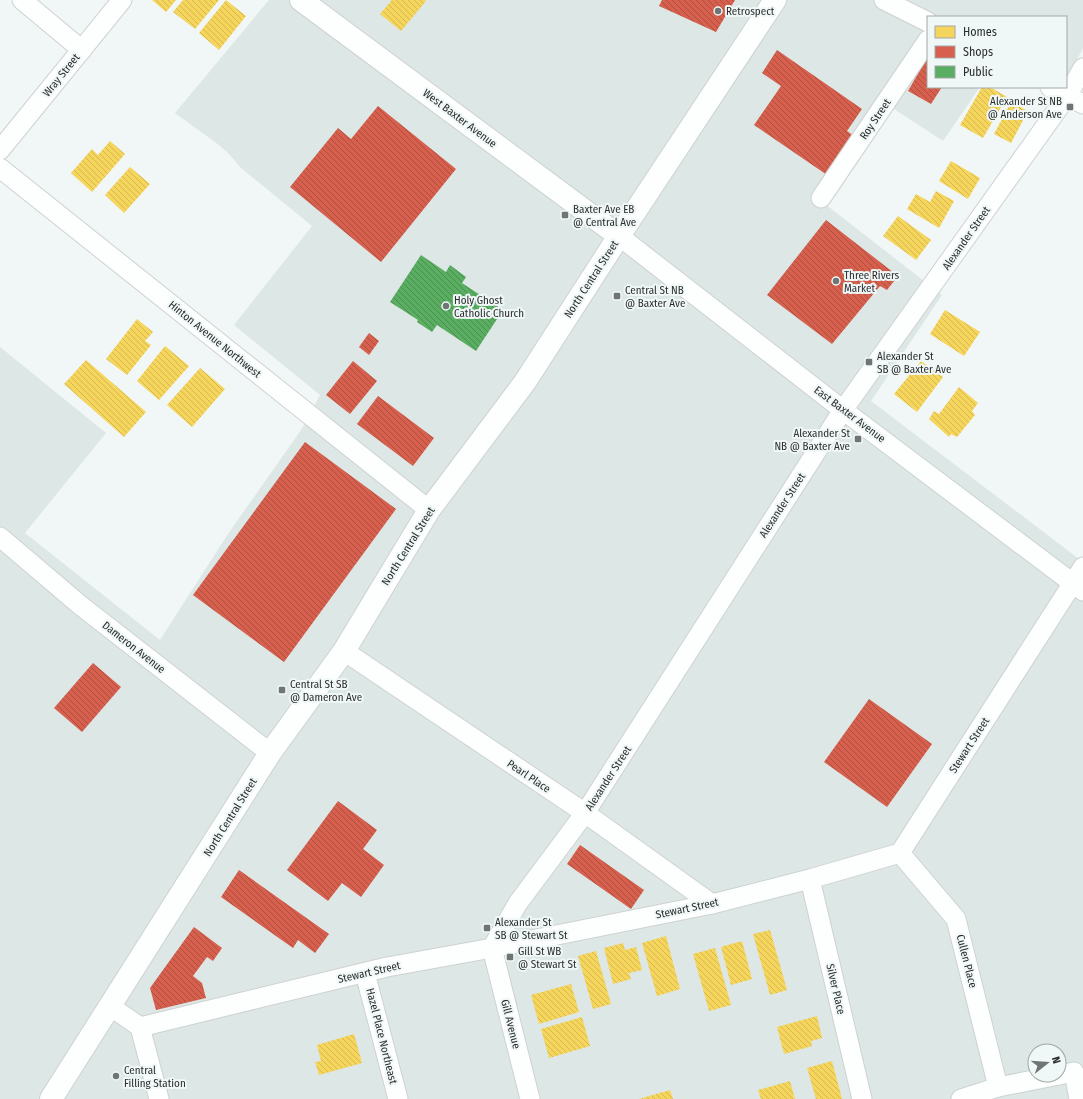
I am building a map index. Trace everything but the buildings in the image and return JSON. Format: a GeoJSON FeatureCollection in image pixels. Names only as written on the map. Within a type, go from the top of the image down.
{"type":"FeatureCollection","features":[{"type":"Feature","properties":{"kind":"main road","name":"West Baxter Avenue"},"geometry":{"type":"LineString","coordinates":[[302,0],[619,236]]}},
{"type":"Feature","properties":{"kind":"main road","name":"North Central Street"},"geometry":{"type":"LineString","coordinates":[[51,1099],[270,753],[344,651],[429,510],[526,382],[619,236],[775,0]]}},
{"type":"Feature","properties":{"kind":"street"},"geometry":{"type":"LineString","coordinates":[[22,0],[82,50]]}},
{"type":"Feature","properties":{"kind":"street","name":"Wray Street"},"geometry":{"type":"LineString","coordinates":[[0,150],[122,0]]}},
{"type":"Feature","properties":{"kind":"street"},"geometry":{"type":"LineString","coordinates":[[884,0],[927,22]]}},
{"type":"Feature","properties":{"kind":"street","name":"Roy Street"},"geometry":{"type":"LineString","coordinates":[[821,198],[927,41]]}},
{"type":"Feature","properties":{"kind":"street","name":"Alexander Street"},"geometry":{"type":"LineString","coordinates":[[492,948],[518,903],[585,813],[843,410],[1075,100],[1083,68]]}},
{"type":"Feature","properties":{"kind":"street"},"geometry":{"type":"LineString","coordinates":[[1052,88],[1075,100]]}},
{"type":"Feature","properties":{"kind":"street","name":"Hinton Avenue Northwest"},"geometry":{"type":"LineString","coordinates":[[0,168],[429,510]]}},
{"type":"Feature","properties":{"kind":"street","name":"East Baxter Avenue"},"geometry":{"type":"LineString","coordinates":[[619,236],[843,410],[1080,580]]}},
{"type":"Feature","properties":{"kind":"street","name":"Dameron Avenue"},"geometry":{"type":"LineString","coordinates":[[0,537],[80,605],[270,753]]}},
{"type":"Feature","properties":{"kind":"street","name":"Stewart Street"},"geometry":{"type":"LineString","coordinates":[[140,1027],[395,966],[712,904],[810,879],[900,853],[1080,580]]}},
{"type":"Feature","properties":{"kind":"street","name":"Pearl Place"},"geometry":{"type":"LineString","coordinates":[[344,651],[585,813],[712,904]]}},
{"type":"Feature","properties":{"kind":"street","name":"Cullen Place"},"geometry":{"type":"LineString","coordinates":[[900,853],[956,919],[998,1087]]}},
{"type":"Feature","properties":{"kind":"street","name":"Silver Place"},"geometry":{"type":"LineString","coordinates":[[810,879],[862,1099]]}},
{"type":"Feature","properties":{"kind":"street","name":"Gill Avenue"},"geometry":{"type":"LineString","coordinates":[[492,948],[530,1099]]}},
{"type":"Feature","properties":{"kind":"street","name":"Hazel Place Northeast"},"geometry":{"type":"LineString","coordinates":[[365,973],[398,1099]]}},
{"type":"Feature","properties":{"kind":"street"},"geometry":{"type":"LineString","coordinates":[[110,1006],[140,1027],[159,1099]]}},
{"type":"Feature","properties":{"kind":"street"},"geometry":{"type":"LineString","coordinates":[[1067,1079],[1079,1099]]}},
{"type":"Feature","properties":{"kind":"street"},"geometry":{"type":"LineString","coordinates":[[961,1099],[998,1087],[1027,1081]]}},
{"type":"Feature","properties":{"kind":"shaded area"},"geometry":{"type":"Polygon","coordinates":[[[269,0],[1083,0],[1083,48],[1067,76],[1067,16],[927,16],[927,88],[979,88],[943,141],[891,107],[825,204],[942,295],[871,401],[1083,562],[1083,1099],[0,1099],[0,347],[106,433],[25,533],[160,640],[228,534],[301,430],[320,395],[234,325],[312,226],[241,168],[228,153],[175,113],[269,0]]]}},
{"type":"Feature","properties":{"kind":"place","name":"Retrospect"},"geometry":{"type":"Point","coordinates":[718,11]}},
{"type":"Feature","properties":{"kind":"place","name":"Alexander St NB @ Anderson Ave"},"geometry":{"type":"Point","coordinates":[1070,107]}},
{"type":"Feature","properties":{"kind":"place","name":"Baxter Ave EB @ Central Ave"},"geometry":{"type":"Point","coordinates":[565,215]}},
{"type":"Feature","properties":{"kind":"place","name":"Three Rivers Market"},"geometry":{"type":"Point","coordinates":[836,281]}},
{"type":"Feature","properties":{"kind":"place","name":"Central St NB @ Baxter Ave"},"geometry":{"type":"Point","coordinates":[617,296]}},
{"type":"Feature","properties":{"kind":"place","name":"Holy Ghost Catholic Church"},"geometry":{"type":"Point","coordinates":[446,306]}},
{"type":"Feature","properties":{"kind":"place","name":"Alexander St SB @ Baxter Ave"},"geometry":{"type":"Point","coordinates":[869,362]}},
{"type":"Feature","properties":{"kind":"place","name":"Alexander St NB @ Baxter Ave"},"geometry":{"type":"Point","coordinates":[858,439]}},
{"type":"Feature","properties":{"kind":"place","name":"Central St SB @ Dameron Ave"},"geometry":{"type":"Point","coordinates":[282,690]}},
{"type":"Feature","properties":{"kind":"place","name":"Alexander St SB @ Stewart St"},"geometry":{"type":"Point","coordinates":[487,928]}},
{"type":"Feature","properties":{"kind":"place","name":"Gill St WB @ Stewart St"},"geometry":{"type":"Point","coordinates":[510,957]}},
{"type":"Feature","properties":{"kind":"place","name":"Central Filling Station"},"geometry":{"type":"Point","coordinates":[116,1076]}}]}
